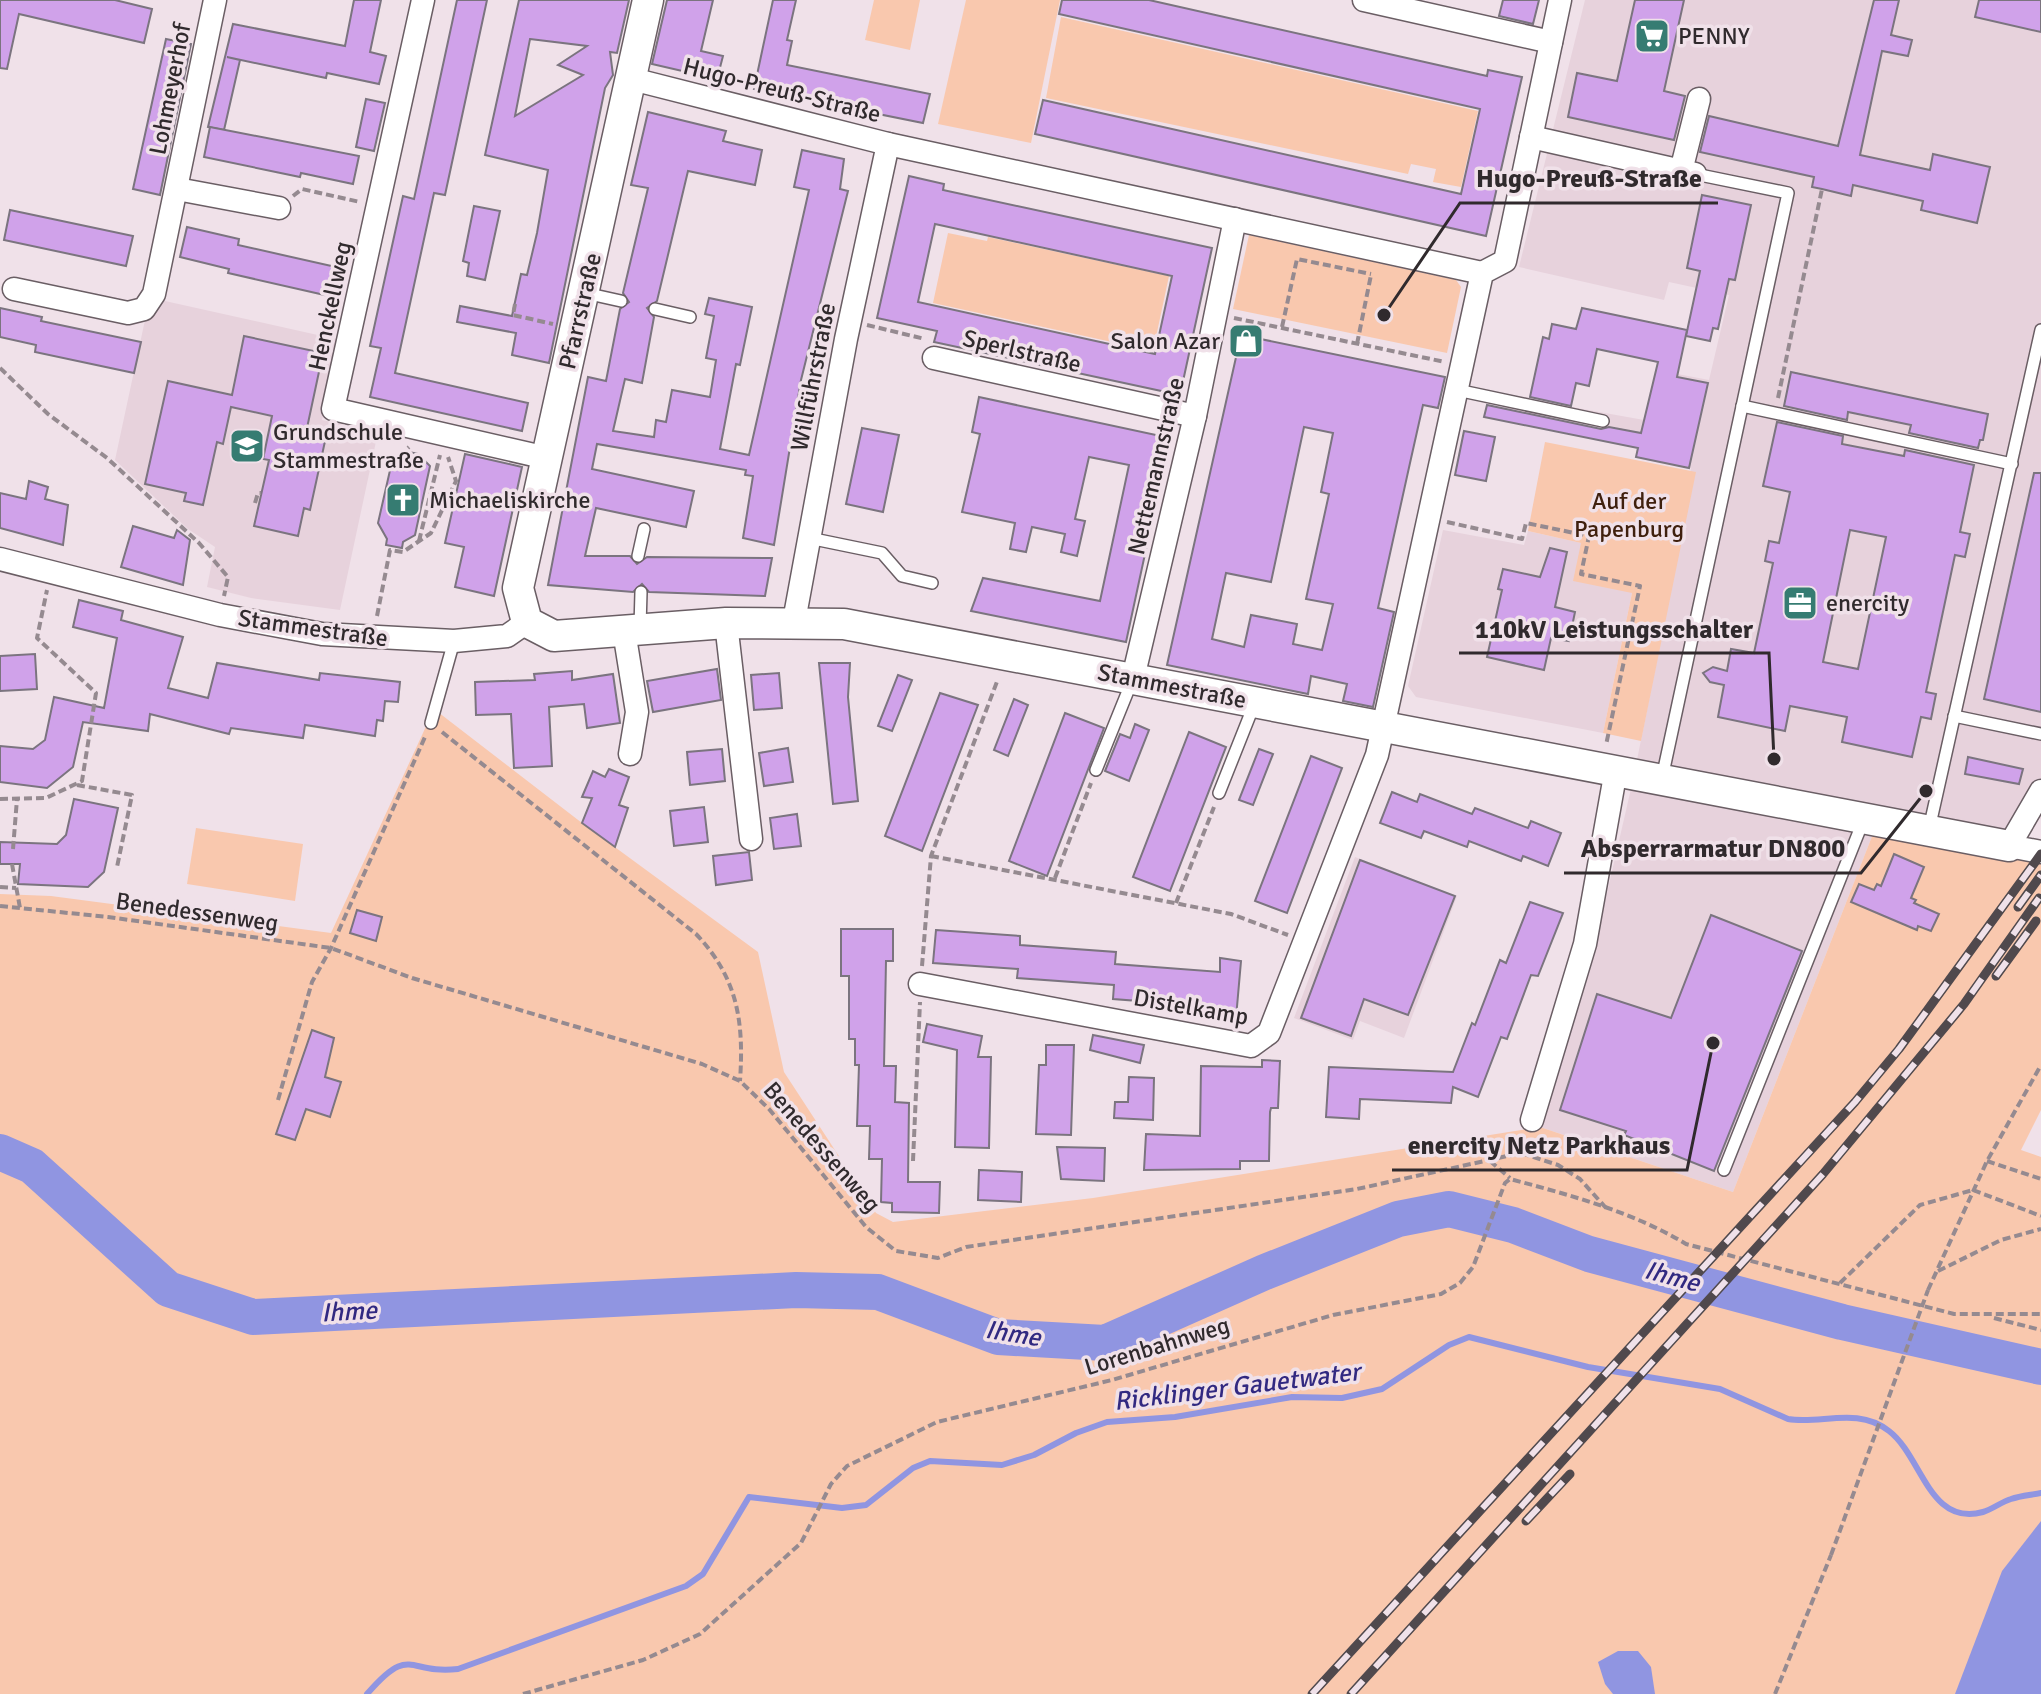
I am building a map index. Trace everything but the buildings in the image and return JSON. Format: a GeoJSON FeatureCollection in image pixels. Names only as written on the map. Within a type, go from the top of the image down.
{"type":"FeatureCollection","features":[{"type":"Feature","properties":{"kind":"street","name":"Lohmeyerhof"},"geometry":{"type":"LineString","coordinates":[[14,289],[128,313],[144,309],[154,294],[215,0]]}},
{"type":"Feature","properties":{"kind":"street","name":"Henckellweg"},"geometry":{"type":"LineString","coordinates":[[423,0],[333,409],[547,458]]}},
{"type":"Feature","properties":{"kind":"street","name":"Pfarrstraße"},"geometry":{"type":"LineString","coordinates":[[527,622],[518,588],[648,0]]}},
{"type":"Feature","properties":{"kind":"street"},"geometry":{"type":"LineString","coordinates":[[1364,0],[1551,42]]}},
{"type":"Feature","properties":{"kind":"street"},"geometry":{"type":"LineString","coordinates":[[1384,727],[1482,273],[1505,261],[1560,0]]}},
{"type":"Feature","properties":{"kind":"street","name":"Hugo-Preuß-Straße"},"geometry":{"type":"LineString","coordinates":[[632,79],[888,144],[1482,273]]}},
{"type":"Feature","properties":{"kind":"street"},"geometry":{"type":"LineString","coordinates":[[1531,137],[1688,173],[1699,99]]}},
{"type":"Feature","properties":{"kind":"street","name":"Willführstraße"},"geometry":{"type":"LineString","coordinates":[[794,621],[850,320],[888,144]]}},
{"type":"Feature","properties":{"kind":"street","name":"Lohmeyerhof"},"geometry":{"type":"LineString","coordinates":[[177,189],[279,208]]}},
{"type":"Feature","properties":{"kind":"street","name":"Nettemannstraße"},"geometry":{"type":"LineString","coordinates":[[1133,678],[1195,416],[1235,219]]}},
{"type":"Feature","properties":{"kind":"street","name":"Sperlstraße"},"geometry":{"type":"LineString","coordinates":[[934,358],[1195,416]]}},
{"type":"Feature","properties":{"kind":"street","name":"Stammestraße"},"geometry":{"type":"LineString","coordinates":[[0,559],[220,615],[322,634],[373,639],[454,641],[507,636],[527,622],[554,636],[726,623],[794,621],[844,624],[2041,852]]}},
{"type":"Feature","properties":{"kind":"street"},"geometry":{"type":"LineString","coordinates":[[726,623],[751,839]]}},
{"type":"Feature","properties":{"kind":"street"},"geometry":{"type":"LineString","coordinates":[[630,754],[637,712],[632,630]]}},
{"type":"Feature","properties":{"kind":"street","name":"Distelkamp"},"geometry":{"type":"LineString","coordinates":[[920,984],[1251,1046],[1263,1040],[1275,1023],[1354,821],[1384,727]]}},
{"type":"Feature","properties":{"kind":"street"},"geometry":{"type":"LineString","coordinates":[[1532,1120],[1585,944],[1609,768]]}},
{"type":"Feature","properties":{"kind":"street"},"geometry":{"type":"LineString","coordinates":[[2009,846],[2041,791]]}},
{"type":"Feature","properties":{"kind":"lane"},"geometry":{"type":"LineString","coordinates":[[1662,778],[1788,193],[1688,173]]}},
{"type":"Feature","properties":{"kind":"lane"},"geometry":{"type":"LineString","coordinates":[[584,293],[621,301]]}},
{"type":"Feature","properties":{"kind":"lane"},"geometry":{"type":"LineString","coordinates":[[655,309],[690,317]]}},
{"type":"Feature","properties":{"kind":"lane"},"geometry":{"type":"LineString","coordinates":[[1929,830],[2037,367],[2041,330]]}},
{"type":"Feature","properties":{"kind":"lane"},"geometry":{"type":"LineString","coordinates":[[1457,390],[1603,421]]}},
{"type":"Feature","properties":{"kind":"lane"},"geometry":{"type":"LineString","coordinates":[[1742,406],[2012,464]]}},
{"type":"Feature","properties":{"kind":"lane"},"geometry":{"type":"LineString","coordinates":[[638,556],[644,529]]}},
{"type":"Feature","properties":{"kind":"lane"},"geometry":{"type":"LineString","coordinates":[[809,538],[882,553],[902,576],[932,583]]}},
{"type":"Feature","properties":{"kind":"lane"},"geometry":{"type":"LineString","coordinates":[[632,630],[641,592]]}},
{"type":"Feature","properties":{"kind":"lane"},"geometry":{"type":"LineString","coordinates":[[431,723],[454,641]]}},
{"type":"Feature","properties":{"kind":"lane"},"geometry":{"type":"LineString","coordinates":[[1096,770],[1133,678]]}},
{"type":"Feature","properties":{"kind":"lane"},"geometry":{"type":"LineString","coordinates":[[1219,793],[1255,702]]}},
{"type":"Feature","properties":{"kind":"lane"},"geometry":{"type":"LineString","coordinates":[[1954,716],[2041,734]]}},
{"type":"Feature","properties":{"kind":"lane"},"geometry":{"type":"LineString","coordinates":[[1724,1170],[1864,818]]}},
{"type":"Feature","properties":{"kind":"path"},"geometry":{"type":"LineString","coordinates":[[279,208],[302,189],[378,206]]}},
{"type":"Feature","properties":{"kind":"path"},"geometry":{"type":"LineString","coordinates":[[1775,413],[1822,189]]}},
{"type":"Feature","properties":{"kind":"path"},"geometry":{"type":"LineString","coordinates":[[1357,344],[1377,249]]}},
{"type":"Feature","properties":{"kind":"path"},"geometry":{"type":"LineString","coordinates":[[1282,328],[1297,259],[1371,274]]}},
{"type":"Feature","properties":{"kind":"path"},"geometry":{"type":"LineString","coordinates":[[515,304],[513,315],[555,324]]}},
{"type":"Feature","properties":{"kind":"path"},"geometry":{"type":"LineString","coordinates":[[1216,314],[1462,365]]}},
{"type":"Feature","properties":{"kind":"path","name":"Sperlstraße"},"geometry":{"type":"LineString","coordinates":[[850,320],[929,341],[934,358]]}},
{"type":"Feature","properties":{"kind":"path"},"geometry":{"type":"LineString","coordinates":[[0,368],[48,414],[107,458],[199,543],[228,577],[222,604]]}},
{"type":"Feature","properties":{"kind":"path"},"geometry":{"type":"LineString","coordinates":[[407,452],[397,454],[410,447],[419,450]]}},
{"type":"Feature","properties":{"kind":"path"},"geometry":{"type":"LineString","coordinates":[[373,639],[390,550],[403,552],[431,533],[456,481],[450,458],[438,455],[419,541]]}},
{"type":"Feature","properties":{"kind":"path"},"geometry":{"type":"LineString","coordinates":[[255,503],[258,493],[261,493]]}},
{"type":"Feature","properties":{"kind":"path"},"geometry":{"type":"LineString","coordinates":[[1429,519],[1522,539],[1526,523],[1589,536],[1581,574],[1640,586],[1609,768]]}},
{"type":"Feature","properties":{"kind":"path"},"geometry":{"type":"LineString","coordinates":[[0,799],[57,796],[82,781],[96,693],[37,638],[50,574]]}},
{"type":"Feature","properties":{"kind":"path"},"geometry":{"type":"LineString","coordinates":[[913,1161],[920,984],[931,856],[1007,654]]}},
{"type":"Feature","properties":{"kind":"path"},"geometry":{"type":"LineString","coordinates":[[278,1100],[312,982],[331,948],[431,723],[510,790],[696,934],[717,956],[728,975],[737,1010],[743,1043],[740,1081]]}},
{"type":"Feature","properties":{"kind":"path"},"geometry":{"type":"LineString","coordinates":[[1055,878],[1096,770]]}},
{"type":"Feature","properties":{"kind":"path"},"geometry":{"type":"LineString","coordinates":[[74,784],[132,795],[117,867]]}},
{"type":"Feature","properties":{"kind":"path"},"geometry":{"type":"LineString","coordinates":[[1176,903],[1219,793]]}},
{"type":"Feature","properties":{"kind":"path"},"geometry":{"type":"LineString","coordinates":[[13,849],[17,799]]}},
{"type":"Feature","properties":{"kind":"path"},"geometry":{"type":"LineString","coordinates":[[931,856],[1231,914],[1307,942]]}},
{"type":"Feature","properties":{"kind":"path"},"geometry":{"type":"LineString","coordinates":[[12,864],[20,908]]}},
{"type":"Feature","properties":{"kind":"path"},"geometry":{"type":"LineString","coordinates":[[0,887],[16,888]]}},
{"type":"Feature","properties":{"kind":"path","name":"Benedessenweg"},"geometry":{"type":"LineString","coordinates":[[0,906],[331,948],[412,978],[702,1064],[740,1081],[769,1109],[866,1227],[896,1251],[938,1258],[966,1247],[1357,1189],[1521,1153],[1547,1160],[1580,1179],[1606,1208]]}},
{"type":"Feature","properties":{"kind":"path"},"geometry":{"type":"LineString","coordinates":[[1775,1694],[1831,1555],[1928,1290],[1987,1161],[2041,1065]]}},
{"type":"Feature","properties":{"kind":"path"},"geometry":{"type":"LineString","coordinates":[[1490,1161],[1510,1179],[1606,1208],[1662,1230],[1686,1244],[1954,1314],[2041,1314]]}},
{"type":"Feature","properties":{"kind":"path"},"geometry":{"type":"LineString","coordinates":[[1987,1161],[2041,1179]]}},
{"type":"Feature","properties":{"kind":"path","name":"Lorenbahnweg"},"geometry":{"type":"LineString","coordinates":[[523,1694],[643,1660],[700,1634],[801,1543],[831,1484],[847,1466],[937,1422],[1112,1380],[1333,1315],[1441,1294],[1460,1283],[1473,1267],[1505,1183],[1510,1179]]}},
{"type":"Feature","properties":{"kind":"path"},"geometry":{"type":"LineString","coordinates":[[1840,1283],[1920,1205],[1973,1190],[2041,1216]]}},
{"type":"Feature","properties":{"kind":"path"},"geometry":{"type":"LineString","coordinates":[[1936,1272],[2001,1240],[2041,1229]]}},
{"type":"Feature","properties":{"kind":"path"},"geometry":{"type":"LineString","coordinates":[[1988,1316],[2041,1330]]}},
{"type":"Feature","properties":{"kind":"shaded area"},"geometry":{"type":"Polygon","coordinates":[[[1585,0],[2041,0],[2041,820],[2038,812],[2013,847],[1878,821],[1733,1192],[1540,1127],[1595,945],[1633,780],[1669,600],[1691,468],[1636,457],[1637,448],[1500,420],[1505,395],[1644,420],[1656,370],[1709,380],[1729,295],[1669,282],[1664,300],[1519,267],[1585,0]]]}},
{"type":"Feature","properties":{"kind":"shaded area","name":"Grundschule Stammestraße"},"geometry":{"type":"Polygon","coordinates":[[[156,299],[340,340],[322,420],[378,432],[340,610],[251,598],[207,587],[215,547],[188,529],[115,460],[148,306],[156,299]]]}},
{"type":"Feature","properties":{"kind":"shaded area"},"geometry":{"type":"Polygon","coordinates":[[[1443,530],[1524,545],[1528,531],[1581,543],[1632,593],[1603,733],[1416,697],[1408,686],[1443,530]]]}},
{"type":"Feature","properties":{"kind":"shaded area"},"geometry":{"type":"Polygon","coordinates":[[[1355,857],[1457,896],[1404,1038],[1360,1021],[1353,1040],[1294,1018],[1355,857]]]}},
{"type":"Feature","properties":{"kind":"green space"},"geometry":{"type":"Polygon","coordinates":[[[874,0],[920,0],[910,50],[865,40],[874,0]]]}},
{"type":"Feature","properties":{"kind":"green space"},"geometry":{"type":"Polygon","coordinates":[[[966,0],[1060,0],[1031,143],[938,124],[966,0]]]}},
{"type":"Feature","properties":{"kind":"green space"},"geometry":{"type":"Polygon","coordinates":[[[1061,17],[1478,111],[1461,187],[1433,182],[1436,169],[1411,164],[1408,174],[1046,98],[1061,17]]]}},
{"type":"Feature","properties":{"kind":"green space"},"geometry":{"type":"Polygon","coordinates":[[[948,233],[987,241],[988,237],[1169,276],[1153,351],[933,303],[948,233]]]}},
{"type":"Feature","properties":{"kind":"green space"},"geometry":{"type":"Polygon","coordinates":[[[1249,235],[1456,280],[1461,287],[1447,353],[1233,309],[1249,235]]]}},
{"type":"Feature","properties":{"kind":"green space","name":"Auf der Papenburg"},"geometry":{"type":"Polygon","coordinates":[[[1545,442],[1696,472],[1641,741],[1603,733],[1632,593],[1573,581],[1581,543],[1528,531],[1545,442]]]}},
{"type":"Feature","properties":{"kind":"green space"},"geometry":{"type":"Polygon","coordinates":[[[434,709],[758,952],[784,1072],[876,1213],[893,1222],[1093,1198],[1540,1127],[1733,1192],[1878,821],[2041,852],[2041,1110],[2021,1150],[2041,1157],[2041,1694],[0,1694],[0,894],[51,896],[331,933],[434,709]]]}},
{"type":"Feature","properties":{"kind":"green space"},"geometry":{"type":"Polygon","coordinates":[[[196,828],[303,844],[295,901],[187,884],[196,828]]]}},
{"type":"Feature","properties":{"kind":"water"},"geometry":{"type":"Polygon","coordinates":[[[2041,1521],[2041,1694],[1955,1694],[2002,1571],[2041,1521]]]}},
{"type":"Feature","properties":{"kind":"water"},"geometry":{"type":"Polygon","coordinates":[[[1618,1651],[1638,1651],[1651,1667],[1655,1694],[1613,1694],[1605,1684],[1598,1662],[1618,1651]]]}},
{"type":"Feature","properties":{"kind":"waterway","name":"Ihme"},"geometry":{"type":"LineString","coordinates":[[0,1152],[32,1166],[168,1289],[253,1317],[796,1290],[878,1292],[998,1337],[1105,1343],[1265,1272],[1398,1219],[1449,1209],[1513,1225],[1589,1254],[1842,1322],[2041,1367]]}},
{"type":"Feature","properties":{"kind":"waterway","name":"Ricklinger Gauetwater"},"geometry":{"type":"LineString","coordinates":[[367,1694],[393,1669],[402,1665],[458,1669],[686,1586],[703,1574],[749,1497],[842,1508],[866,1505],[913,1468],[930,1461],[1002,1465],[1034,1455],[1076,1433],[1107,1422],[1175,1417],[1292,1397],[1342,1398],[1382,1389],[1449,1345],[1469,1337],[1588,1367],[1720,1389],[1788,1419],[1864,1419],[1889,1431],[1910,1456],[1938,1500],[1950,1509],[1965,1514],[1983,1512],[2011,1499],[2041,1493]]}},
{"type":"Feature","properties":{"kind":"railway"},"geometry":{"type":"LineString","coordinates":[[1312,1694],[1855,1102],[1899,1049],[2041,854]]}},
{"type":"Feature","properties":{"kind":"railway"},"geometry":{"type":"LineString","coordinates":[[2018,907],[2041,875]]}},
{"type":"Feature","properties":{"kind":"railway"},"geometry":{"type":"LineString","coordinates":[[1351,1694],[1823,1174],[1964,1004],[2039,898]]}},
{"type":"Feature","properties":{"kind":"railway"},"geometry":{"type":"LineString","coordinates":[[1996,976],[2036,921]]}},
{"type":"Feature","properties":{"kind":"railway"},"geometry":{"type":"LineString","coordinates":[[1526,1521],[1570,1474]]}},
{"type":"Feature","properties":{"kind":"place","name":"PENNY"},"geometry":{"type":"Point","coordinates":[1652,36]}},
{"type":"Feature","properties":{"kind":"place","name":"Hugo-Preuß-Straße"},"geometry":{"type":"Point","coordinates":[1384,315]}},
{"type":"Feature","properties":{"kind":"place","name":"Salon Azar"},"geometry":{"type":"Point","coordinates":[1246,341]}},
{"type":"Feature","properties":{"kind":"place","name":"Grundschule Stammestraße"},"geometry":{"type":"Point","coordinates":[247,446]}},
{"type":"Feature","properties":{"kind":"place","name":"Michaeliskirche"},"geometry":{"type":"Point","coordinates":[403,500]}},
{"type":"Feature","properties":{"kind":"place","name":"enercity"},"geometry":{"type":"Point","coordinates":[1800,603]}},
{"type":"Feature","properties":{"kind":"place","name":"110kV Leistungsschalter"},"geometry":{"type":"Point","coordinates":[1774,759]}},
{"type":"Feature","properties":{"kind":"place","name":"Absperrarmatur DN800"},"geometry":{"type":"Point","coordinates":[1926,791]}},
{"type":"Feature","properties":{"kind":"place","name":"enercity Netz Parkhaus"},"geometry":{"type":"Point","coordinates":[1713,1043]}}]}
